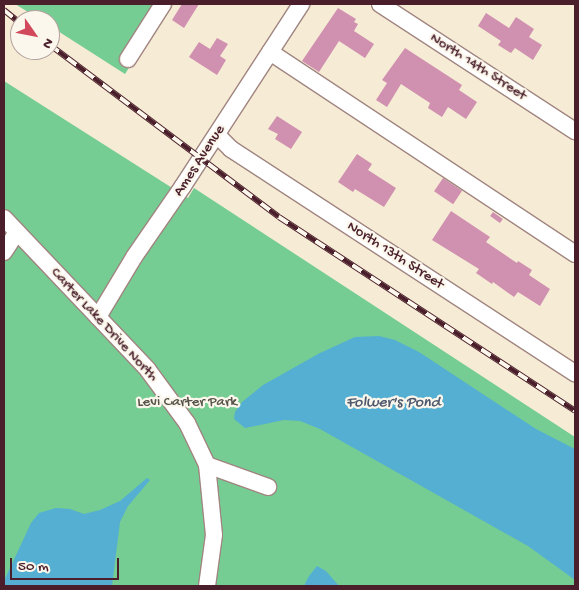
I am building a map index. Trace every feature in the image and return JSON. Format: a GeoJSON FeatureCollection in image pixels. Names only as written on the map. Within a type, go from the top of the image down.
{"type":"FeatureCollection","features":[{"type":"Feature","properties":{"kind":"street"},"geometry":{"type":"LineString","coordinates":[[128,59],[163,4]]}},
{"type":"Feature","properties":{"kind":"street","name":"Ames Avenue"},"geometry":{"type":"LineString","coordinates":[[98,317],[134,257],[217,135],[301,4]]}},
{"type":"Feature","properties":{"kind":"street","name":"North 14th Street"},"geometry":{"type":"LineString","coordinates":[[380,4],[575,131]]}},
{"type":"Feature","properties":{"kind":"street"},"geometry":{"type":"LineString","coordinates":[[270,52],[575,254]]}},
{"type":"Feature","properties":{"kind":"street","name":"North 13th Street"},"geometry":{"type":"LineString","coordinates":[[217,135],[231,149],[575,373]]}},
{"type":"Feature","properties":{"kind":"street","name":"Carter Lake Drive North"},"geometry":{"type":"LineString","coordinates":[[4,218],[98,317],[167,394],[187,423],[207,465],[214,535],[207,586]]}},
{"type":"Feature","properties":{"kind":"street"},"geometry":{"type":"LineString","coordinates":[[4,252],[17,232]]}},
{"type":"Feature","properties":{"kind":"street"},"geometry":{"type":"LineString","coordinates":[[207,465],[268,486]]}},
{"type":"Feature","properties":{"kind":"green space"},"geometry":{"type":"Polygon","coordinates":[[[15,4],[170,4],[125,74],[60,32],[60,10],[25,10],[15,4]]]}},
{"type":"Feature","properties":{"kind":"green space","name":"Levi Carter Park"},"geometry":{"type":"Polygon","coordinates":[[[4,81],[188,198],[194,188],[575,437],[575,586],[4,586],[4,81]]]}},
{"type":"Feature","properties":{"kind":"water","name":"Folwer's Pond"},"geometry":{"type":"Polygon","coordinates":[[[379,336],[395,340],[419,352],[536,429],[575,449],[575,580],[528,546],[320,429],[300,421],[284,420],[245,428],[234,419],[235,412],[242,402],[263,385],[320,353],[355,337],[379,336]]]}},
{"type":"Feature","properties":{"kind":"water"},"geometry":{"type":"Polygon","coordinates":[[[147,478],[150,480],[128,506],[120,522],[112,586],[4,586],[4,581],[31,523],[39,513],[56,508],[70,509],[84,514],[100,510],[120,501],[147,478]]]}},
{"type":"Feature","properties":{"kind":"water"},"geometry":{"type":"Polygon","coordinates":[[[317,566],[326,571],[339,586],[304,586],[317,566]]]}},
{"type":"Feature","properties":{"kind":"building"},"geometry":{"type":"Polygon","coordinates":[[[182,4],[199,4],[184,28],[172,20],[182,4]]]}},
{"type":"Feature","properties":{"kind":"building"},"geometry":{"type":"Polygon","coordinates":[[[338,8],[356,19],[354,22],[358,24],[354,31],[374,44],[365,58],[339,41],[319,72],[302,61],[338,8]]]}},
{"type":"Feature","properties":{"kind":"building"},"geometry":{"type":"Polygon","coordinates":[[[486,13],[509,28],[516,17],[534,29],[529,37],[542,45],[533,60],[515,48],[511,53],[498,45],[501,41],[478,26],[486,13]]]}},
{"type":"Feature","properties":{"kind":"building"},"geometry":{"type":"Polygon","coordinates":[[[217,38],[228,44],[220,56],[226,60],[217,75],[189,57],[199,42],[210,49],[217,38]]]}},
{"type":"Feature","properties":{"kind":"building"},"geometry":{"type":"Polygon","coordinates":[[[405,48],[462,85],[459,90],[477,102],[466,119],[448,107],[442,117],[428,108],[430,103],[401,84],[387,107],[376,100],[387,83],[382,80],[405,48]]]}},
{"type":"Feature","properties":{"kind":"building"},"geometry":{"type":"Polygon","coordinates":[[[277,116],[302,132],[291,149],[275,139],[278,134],[268,129],[277,116]]]}},
{"type":"Feature","properties":{"kind":"building"},"geometry":{"type":"Polygon","coordinates":[[[357,154],[372,164],[368,170],[396,188],[384,207],[355,189],[353,192],[338,182],[357,154]]]}},
{"type":"Feature","properties":{"kind":"building"},"geometry":{"type":"Polygon","coordinates":[[[443,178],[462,191],[453,204],[434,191],[443,178]]]}},
{"type":"Feature","properties":{"kind":"building"},"geometry":{"type":"Polygon","coordinates":[[[451,211],[490,237],[486,242],[517,263],[518,261],[532,270],[529,275],[550,289],[540,306],[518,292],[514,297],[493,282],[492,284],[476,273],[479,269],[432,240],[451,211]]]}},
{"type":"Feature","properties":{"kind":"building"},"geometry":{"type":"Polygon","coordinates":[[[493,212],[503,219],[500,223],[490,216],[493,212]]]}},
{"type":"Feature","properties":{"kind":"railway"},"geometry":{"type":"LineString","coordinates":[[4,10],[10,15]]}},
{"type":"Feature","properties":{"kind":"railway"},"geometry":{"type":"LineString","coordinates":[[60,53],[279,217],[575,411]]}}]}
